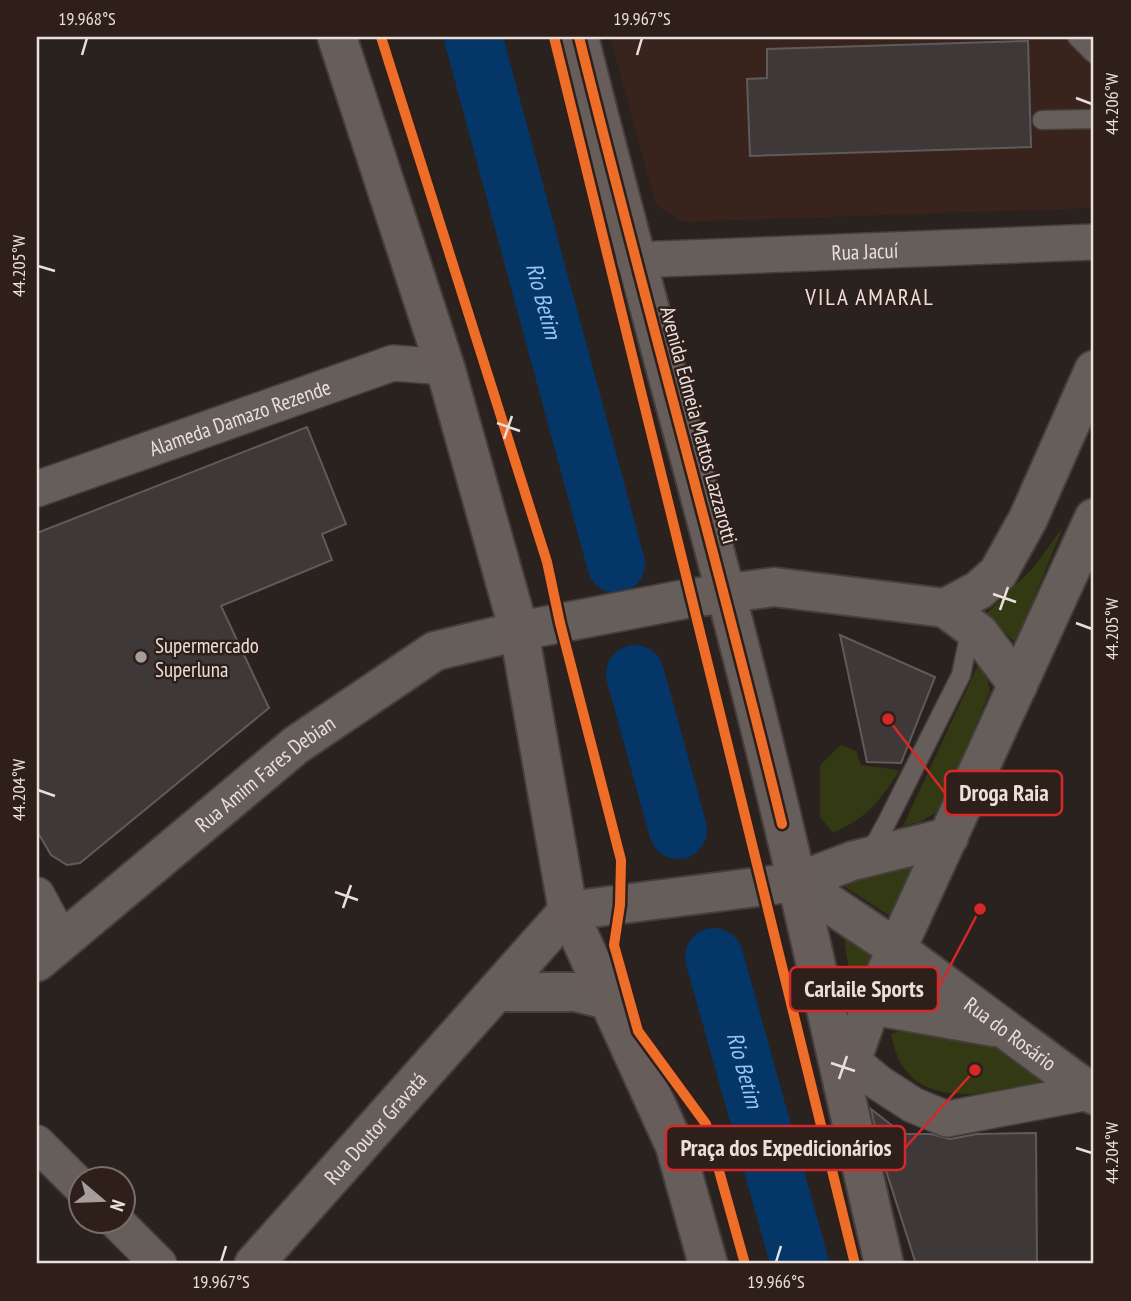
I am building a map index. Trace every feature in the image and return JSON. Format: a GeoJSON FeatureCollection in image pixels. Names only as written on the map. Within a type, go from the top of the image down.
{"type":"FeatureCollection","features":[{"type":"Feature","properties":{"kind":"main road"},"geometry":{"type":"LineString","coordinates":[[337,37],[445,367],[519,631],[568,911],[675,1146],[708,1264]]}},
{"type":"Feature","properties":{"kind":"main road","name":"Avenida Edmeia Mattos Lazzarotti"},"geometry":{"type":"LineString","coordinates":[[579,37],[634,260],[725,592],[847,1072],[884,1264]]}},
{"type":"Feature","properties":{"kind":"street","name":"Rua Jacuí"},"geometry":{"type":"LineString","coordinates":[[634,260],[1094,242]]}},
{"type":"Feature","properties":{"kind":"street","name":"Alameda Damazo Rezende"},"geometry":{"type":"LineString","coordinates":[[37,489],[393,363],[445,367]]}},
{"type":"Feature","properties":{"kind":"street"},"geometry":{"type":"LineString","coordinates":[[1018,685],[993,649],[958,617],[979,590],[998,573],[1028,519],[1085,414],[1094,370]]}},
{"type":"Feature","properties":{"kind":"street"},"geometry":{"type":"LineString","coordinates":[[1093,1092],[947,1119],[913,1105],[879,1083],[847,1072],[871,1005],[1094,518]]}},
{"type":"Feature","properties":{"kind":"street","name":"Rua Amim Fares Debian"},"geometry":{"type":"LineString","coordinates":[[49,951],[296,745],[435,651],[519,631],[725,592],[774,587],[958,617]]}},
{"type":"Feature","properties":{"kind":"street"},"geometry":{"type":"LineString","coordinates":[[568,911],[797,883],[852,861],[949,837]]}},
{"type":"Feature","properties":{"kind":"street","name":"Rua do Rosário"},"geometry":{"type":"LineString","coordinates":[[797,883],[896,949],[1000,1028],[1093,1092]]}},
{"type":"Feature","properties":{"kind":"street"},"geometry":{"type":"LineString","coordinates":[[37,895],[49,951]]}},
{"type":"Feature","properties":{"kind":"street","name":"Rua Doutor Gravatá"},"geometry":{"type":"LineString","coordinates":[[254,1264],[568,911]]}},
{"type":"Feature","properties":{"kind":"street"},"geometry":{"type":"LineString","coordinates":[[496,992],[575,992],[608,1000]]}},
{"type":"Feature","properties":{"kind":"street"},"geometry":{"type":"LineString","coordinates":[[871,1005],[1000,1028]]}},
{"type":"Feature","properties":{"kind":"street"},"geometry":{"type":"LineString","coordinates":[[37,1143],[66,1172]]}},
{"type":"Feature","properties":{"kind":"street"},"geometry":{"type":"LineString","coordinates":[[129,1234],[159,1264]]}},
{"type":"Feature","properties":{"kind":"lane"},"geometry":{"type":"LineString","coordinates":[[1077,37],[1094,54]]}},
{"type":"Feature","properties":{"kind":"lane"},"geometry":{"type":"LineString","coordinates":[[1042,120],[1094,119]]}},
{"type":"Feature","properties":{"kind":"lane"},"geometry":{"type":"LineString","coordinates":[[852,861],[876,842],[961,675],[958,617]]}},
{"type":"Feature","properties":{"kind":"shaded area"},"geometry":{"type":"Polygon","coordinates":[[[610,37],[1094,37],[1094,208],[684,222],[656,205],[610,37]]]}},
{"type":"Feature","properties":{"kind":"green space"},"geometry":{"type":"Polygon","coordinates":[[[1063,527],[1016,643],[986,614],[1034,567],[1063,527]]]}},
{"type":"Feature","properties":{"kind":"green space"},"geometry":{"type":"Polygon","coordinates":[[[979,663],[985,670],[990,691],[942,809],[920,822],[903,826],[979,663]]]}},
{"type":"Feature","properties":{"kind":"green space"},"geometry":{"type":"Polygon","coordinates":[[[841,745],[856,751],[861,765],[900,770],[872,808],[833,833],[820,817],[820,765],[841,745]]]}},
{"type":"Feature","properties":{"kind":"green space"},"geometry":{"type":"Polygon","coordinates":[[[922,861],[899,922],[839,883],[922,861]]]}},
{"type":"Feature","properties":{"kind":"green space"},"geometry":{"type":"Polygon","coordinates":[[[844,938],[882,959],[857,1022],[844,938]]]}},
{"type":"Feature","properties":{"kind":"green space"},"geometry":{"type":"Polygon","coordinates":[[[911,1027],[990,1042],[1059,1078],[972,1094],[950,1093],[930,1088],[912,1078],[895,1050],[891,1034],[911,1027]]]}},
{"type":"Feature","properties":{"kind":"building"},"geometry":{"type":"Polygon","coordinates":[[[1028,41],[1031,147],[750,156],[747,79],[767,78],[767,49],[1028,41]]]}},
{"type":"Feature","properties":{"kind":"building","name":"Supermercado Superluna"},"geometry":{"type":"Polygon","coordinates":[[[307,427],[346,524],[322,534],[332,560],[221,606],[269,708],[80,863],[67,865],[51,855],[37,831],[37,533],[307,427]]]}},
{"type":"Feature","properties":{"kind":"building"},"geometry":{"type":"Polygon","coordinates":[[[840,635],[935,677],[901,763],[867,762],[840,635]]]}},
{"type":"Feature","properties":{"kind":"building"},"geometry":{"type":"Polygon","coordinates":[[[871,1109],[903,1134],[931,1134],[950,1139],[977,1134],[1036,1133],[1037,1264],[916,1264],[881,1155],[871,1109]]]}},
{"type":"Feature","properties":{"kind":"waterway","name":"Rio Betim"},"geometry":{"type":"LineString","coordinates":[[473,37],[616,564]]}},
{"type":"Feature","properties":{"kind":"waterway","name":"Rio Betim"},"geometry":{"type":"LineString","coordinates":[[635,674],[678,830]]}},
{"type":"Feature","properties":{"kind":"waterway","name":"Rio Betim"},"geometry":{"type":"LineString","coordinates":[[714,957],[800,1264]]}},
{"type":"Feature","properties":{"kind":"cycle path"},"geometry":{"type":"LineString","coordinates":[[381,37],[547,562],[621,860],[620,905],[614,945],[638,1031],[706,1124],[745,1264]]}},
{"type":"Feature","properties":{"kind":"cycle path"},"geometry":{"type":"LineString","coordinates":[[554,37],[855,1264]]}},
{"type":"Feature","properties":{"kind":"cycle path"},"geometry":{"type":"LineString","coordinates":[[579,37],[782,824]]}},
{"type":"Feature","properties":{"kind":"place","name":"Supermercado Superluna"},"geometry":{"type":"Point","coordinates":[141,657]}},
{"type":"Feature","properties":{"kind":"place","name":"Droga Raia"},"geometry":{"type":"Point","coordinates":[888,719]}},
{"type":"Feature","properties":{"kind":"place","name":"Carlaile Sports"},"geometry":{"type":"Point","coordinates":[980,909]}},
{"type":"Feature","properties":{"kind":"place","name":"Praça dos Expedicionários"},"geometry":{"type":"Point","coordinates":[975,1070]}},
{"type":"Feature","properties":{"kind":"district","name":"VILA AMARAL"},"geometry":{"type":"Point","coordinates":[870,296]}}]}
